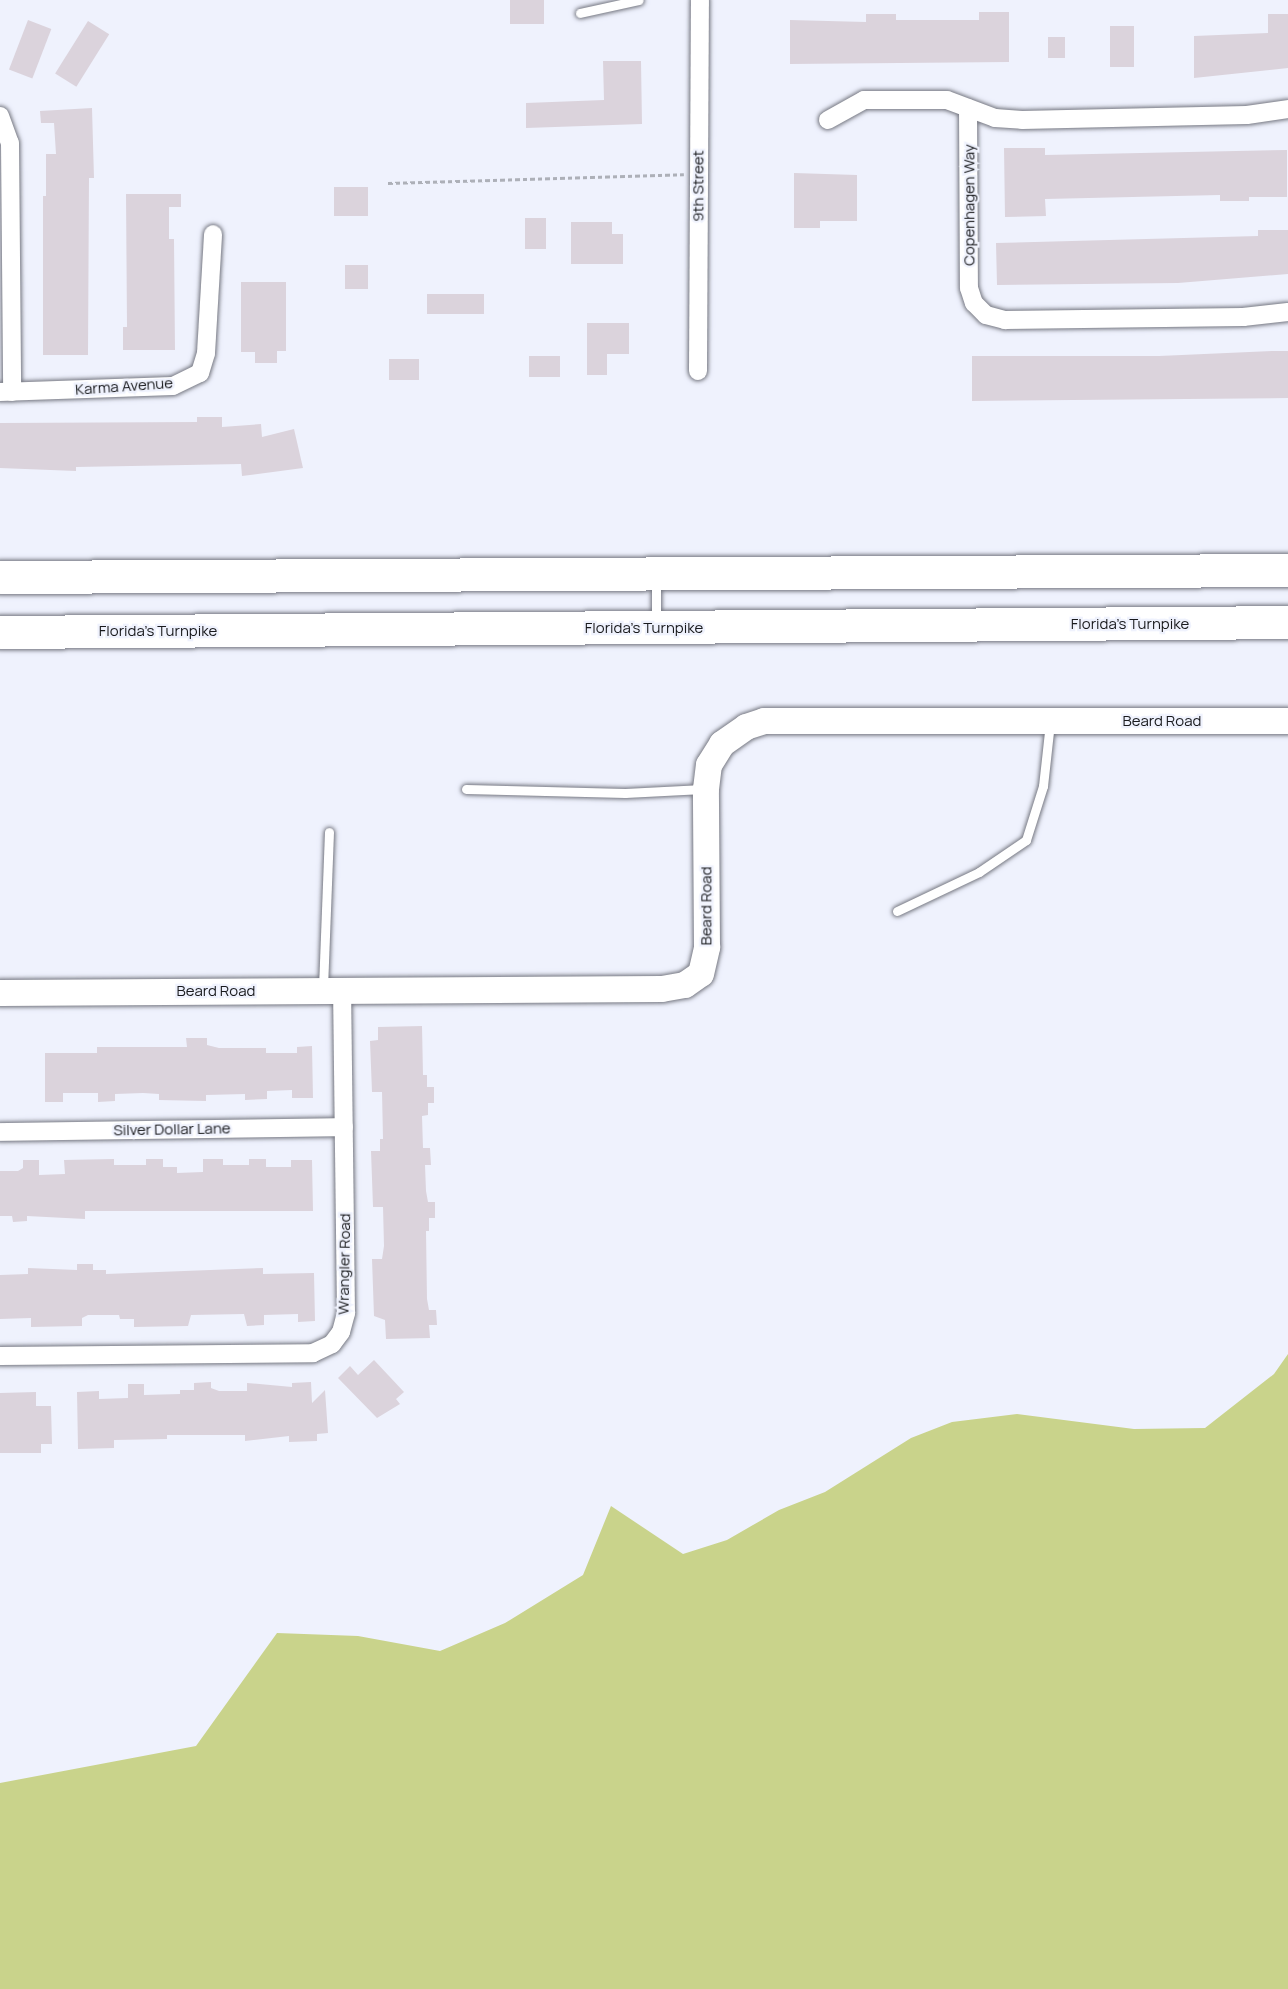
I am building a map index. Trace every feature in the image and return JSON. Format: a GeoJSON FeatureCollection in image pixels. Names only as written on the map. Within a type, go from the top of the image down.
{"type":"FeatureCollection","features":[{"type":"Feature","properties":{"kind":"highway"},"geometry":{"type":"LineString","coordinates":[[0,577],[1288,570]]}},
{"type":"Feature","properties":{"kind":"highway","name":"Florida's Turnpike"},"geometry":{"type":"LineString","coordinates":[[0,632],[1288,622]]}},
{"type":"Feature","properties":{"kind":"street","name":"9th Street"},"geometry":{"type":"LineString","coordinates":[[698,371],[700,0]]}},
{"type":"Feature","properties":{"kind":"street"},"geometry":{"type":"LineString","coordinates":[[828,120],[864,100],[947,100],[995,118],[1022,120],[1247,115],[1288,109]]}},
{"type":"Feature","properties":{"kind":"street","name":"Copenhagen Way"},"geometry":{"type":"LineString","coordinates":[[968,108],[969,288],[974,303],[986,315],[1005,320],[1243,317],[1288,312]]}},
{"type":"Feature","properties":{"kind":"street"},"geometry":{"type":"LineString","coordinates":[[0,116],[10,143],[6,392]]}},
{"type":"Feature","properties":{"kind":"street","name":"Karma Avenue"},"geometry":{"type":"LineString","coordinates":[[6,392],[173,386],[200,373],[206,353],[213,234]]}},
{"type":"Feature","properties":{"kind":"street","name":"Beard Road"},"geometry":{"type":"LineString","coordinates":[[0,993],[662,989],[686,985],[701,974],[707,947],[706,789],[709,765],[722,744],[764,721],[1288,721]]}},
{"type":"Feature","properties":{"kind":"street","name":"Wrangler Road"},"geometry":{"type":"LineString","coordinates":[[0,1356],[314,1353],[332,1344],[341,1332],[346,1313],[344,1127],[332,991]]}},
{"type":"Feature","properties":{"kind":"street","name":"Silver Dollar Lane"},"geometry":{"type":"LineString","coordinates":[[0,1132],[344,1127]]}},
{"type":"Feature","properties":{"kind":"lane"},"geometry":{"type":"LineString","coordinates":[[580,13],[639,0]]}},
{"type":"Feature","properties":{"kind":"lane"},"geometry":{"type":"LineString","coordinates":[[656,574],[656,628]]}},
{"type":"Feature","properties":{"kind":"lane"},"geometry":{"type":"LineString","coordinates":[[897,911],[979,872],[1026,840],[1043,786],[1050,721]]}},
{"type":"Feature","properties":{"kind":"lane"},"geometry":{"type":"LineString","coordinates":[[466,789],[625,793],[706,789]]}},
{"type":"Feature","properties":{"kind":"lane"},"geometry":{"type":"LineString","coordinates":[[329,832],[332,991]]}},
{"type":"Feature","properties":{"kind":"path"},"geometry":{"type":"LineString","coordinates":[[388,183],[698,174]]}},
{"type":"Feature","properties":{"kind":"green space"},"geometry":{"type":"Polygon","coordinates":[[[1288,1354],[1288,1989],[0,1989],[0,1783],[196,1746],[277,1633],[358,1636],[440,1651],[505,1623],[583,1575],[611,1506],[683,1554],[727,1540],[779,1510],[825,1492],[911,1438],[952,1422],[1017,1414],[1134,1429],[1205,1428],[1274,1374],[1288,1354]]]}},
{"type":"Feature","properties":{"kind":"building"},"geometry":{"type":"Polygon","coordinates":[[[510,0],[544,0],[544,24],[510,24],[510,0]]]}},
{"type":"Feature","properties":{"kind":"building"},"geometry":{"type":"Polygon","coordinates":[[[979,12],[1009,12],[1009,62],[790,64],[790,20],[866,22],[866,14],[896,14],[896,20],[979,20],[979,12]]]}},
{"type":"Feature","properties":{"kind":"building"},"geometry":{"type":"Polygon","coordinates":[[[1268,14],[1288,14],[1288,68],[1194,78],[1194,36],[1268,33],[1268,14]]]}},
{"type":"Feature","properties":{"kind":"building"},"geometry":{"type":"Polygon","coordinates":[[[28,20],[51,29],[32,78],[9,69],[28,20]]]}},
{"type":"Feature","properties":{"kind":"building"},"geometry":{"type":"Polygon","coordinates":[[[88,21],[109,34],[76,87],[55,74],[88,21]]]}},
{"type":"Feature","properties":{"kind":"building"},"geometry":{"type":"Polygon","coordinates":[[[1110,26],[1134,26],[1134,67],[1110,67],[1110,26]]]}},
{"type":"Feature","properties":{"kind":"building"},"geometry":{"type":"Polygon","coordinates":[[[1048,37],[1065,37],[1065,58],[1048,58],[1048,37]]]}},
{"type":"Feature","properties":{"kind":"building"},"geometry":{"type":"Polygon","coordinates":[[[603,61],[641,61],[642,124],[526,128],[526,103],[604,100],[603,61]]]}},
{"type":"Feature","properties":{"kind":"building"},"geometry":{"type":"Polygon","coordinates":[[[92,108],[94,178],[89,178],[88,355],[43,355],[43,196],[46,196],[46,154],[56,154],[54,123],[41,123],[40,111],[92,108]]]}},
{"type":"Feature","properties":{"kind":"building"},"geometry":{"type":"Polygon","coordinates":[[[1004,148],[1045,148],[1045,155],[1287,150],[1287,197],[1249,197],[1249,201],[1220,201],[1220,195],[1045,199],[1046,216],[1005,217],[1004,148]]]}},
{"type":"Feature","properties":{"kind":"building"},"geometry":{"type":"Polygon","coordinates":[[[794,173],[857,175],[857,221],[820,221],[820,228],[794,228],[794,173]]]}},
{"type":"Feature","properties":{"kind":"building"},"geometry":{"type":"Polygon","coordinates":[[[334,187],[368,187],[368,216],[334,216],[334,187]]]}},
{"type":"Feature","properties":{"kind":"building"},"geometry":{"type":"Polygon","coordinates":[[[126,194],[181,194],[181,207],[169,207],[169,239],[174,239],[175,350],[123,350],[123,327],[127,327],[126,194]]]}},
{"type":"Feature","properties":{"kind":"building"},"geometry":{"type":"Polygon","coordinates":[[[525,218],[546,218],[546,249],[525,249],[525,218]]]}},
{"type":"Feature","properties":{"kind":"building"},"geometry":{"type":"Polygon","coordinates":[[[571,222],[612,222],[612,234],[623,234],[623,264],[571,264],[571,222]]]}},
{"type":"Feature","properties":{"kind":"building"},"geometry":{"type":"Polygon","coordinates":[[[1258,230],[1288,230],[1288,274],[1178,283],[997,285],[996,243],[1258,236],[1258,230]]]}},
{"type":"Feature","properties":{"kind":"building"},"geometry":{"type":"Polygon","coordinates":[[[345,265],[368,265],[368,289],[345,289],[345,265]]]}},
{"type":"Feature","properties":{"kind":"building"},"geometry":{"type":"Polygon","coordinates":[[[241,282],[286,282],[286,351],[277,351],[277,363],[255,363],[255,352],[241,352],[241,282]]]}},
{"type":"Feature","properties":{"kind":"building"},"geometry":{"type":"Polygon","coordinates":[[[427,294],[484,294],[484,314],[427,314],[427,294]]]}},
{"type":"Feature","properties":{"kind":"building"},"geometry":{"type":"Polygon","coordinates":[[[587,323],[629,323],[629,354],[607,354],[607,375],[587,375],[587,323]]]}},
{"type":"Feature","properties":{"kind":"building"},"geometry":{"type":"Polygon","coordinates":[[[1288,351],[1288,398],[972,401],[972,356],[1159,356],[1288,351]]]}},
{"type":"Feature","properties":{"kind":"building"},"geometry":{"type":"Polygon","coordinates":[[[529,356],[560,356],[560,377],[529,377],[529,356]]]}},
{"type":"Feature","properties":{"kind":"building"},"geometry":{"type":"Polygon","coordinates":[[[389,359],[419,359],[419,380],[389,380],[389,359]]]}},
{"type":"Feature","properties":{"kind":"building"},"geometry":{"type":"Polygon","coordinates":[[[197,417],[222,417],[222,427],[261,424],[262,437],[294,429],[303,468],[242,476],[241,464],[76,467],[76,471],[0,468],[0,423],[197,422],[197,417]]]}},
{"type":"Feature","properties":{"kind":"building"},"geometry":{"type":"Polygon","coordinates":[[[422,1026],[423,1075],[427,1075],[427,1087],[434,1087],[434,1103],[428,1103],[428,1115],[422,1116],[423,1148],[430,1148],[431,1165],[425,1165],[426,1191],[428,1202],[435,1202],[435,1218],[429,1218],[429,1231],[426,1231],[427,1299],[429,1310],[436,1310],[437,1325],[429,1325],[430,1338],[386,1339],[385,1320],[374,1316],[372,1259],[382,1259],[384,1246],[383,1207],[373,1207],[371,1151],[380,1151],[380,1139],[383,1139],[382,1092],[372,1092],[370,1041],[378,1040],[378,1027],[422,1026]]]}},
{"type":"Feature","properties":{"kind":"building"},"geometry":{"type":"Polygon","coordinates":[[[186,1038],[207,1038],[207,1045],[219,1048],[266,1048],[266,1053],[297,1053],[297,1047],[312,1046],[313,1098],[292,1098],[292,1090],[267,1091],[267,1099],[245,1100],[245,1094],[206,1095],[206,1101],[159,1100],[159,1094],[143,1093],[115,1094],[115,1101],[98,1102],[98,1093],[63,1093],[63,1102],[45,1102],[45,1053],[97,1053],[97,1047],[187,1047],[186,1038]]]}},
{"type":"Feature","properties":{"kind":"building"},"geometry":{"type":"Polygon","coordinates":[[[114,1159],[114,1165],[146,1165],[146,1159],[163,1159],[163,1167],[177,1167],[177,1173],[203,1172],[203,1159],[223,1159],[223,1165],[249,1165],[249,1159],[266,1159],[266,1167],[291,1167],[291,1160],[312,1160],[313,1211],[85,1211],[85,1219],[27,1216],[27,1221],[13,1222],[12,1216],[0,1216],[0,1171],[18,1171],[23,1168],[23,1160],[39,1160],[39,1175],[65,1174],[64,1160],[114,1159]]]}},
{"type":"Feature","properties":{"kind":"building"},"geometry":{"type":"Polygon","coordinates":[[[77,1264],[93,1264],[93,1270],[106,1270],[106,1274],[263,1268],[263,1274],[314,1273],[315,1321],[298,1322],[298,1314],[264,1315],[264,1325],[247,1326],[244,1314],[191,1315],[188,1326],[134,1327],[134,1319],[120,1319],[119,1315],[88,1315],[82,1318],[82,1326],[31,1327],[31,1318],[0,1319],[0,1275],[28,1274],[28,1268],[77,1270],[77,1264]]]}},
{"type":"Feature","properties":{"kind":"building"},"geometry":{"type":"Polygon","coordinates":[[[374,1360],[404,1392],[396,1399],[400,1404],[377,1418],[338,1378],[350,1366],[358,1375],[374,1360]]]}},
{"type":"Feature","properties":{"kind":"building"},"geometry":{"type":"Polygon","coordinates":[[[211,1382],[211,1388],[219,1391],[247,1391],[247,1383],[292,1387],[292,1383],[311,1382],[312,1403],[325,1390],[328,1433],[317,1434],[317,1441],[289,1442],[289,1436],[245,1441],[245,1435],[167,1435],[167,1439],[114,1440],[114,1448],[78,1449],[77,1392],[99,1391],[99,1399],[128,1398],[128,1384],[144,1384],[144,1395],[180,1394],[180,1390],[194,1390],[194,1383],[211,1382]]]}},
{"type":"Feature","properties":{"kind":"building"},"geometry":{"type":"Polygon","coordinates":[[[36,1392],[36,1406],[51,1406],[52,1444],[41,1444],[41,1453],[0,1453],[0,1393],[36,1392]]]}}]}
